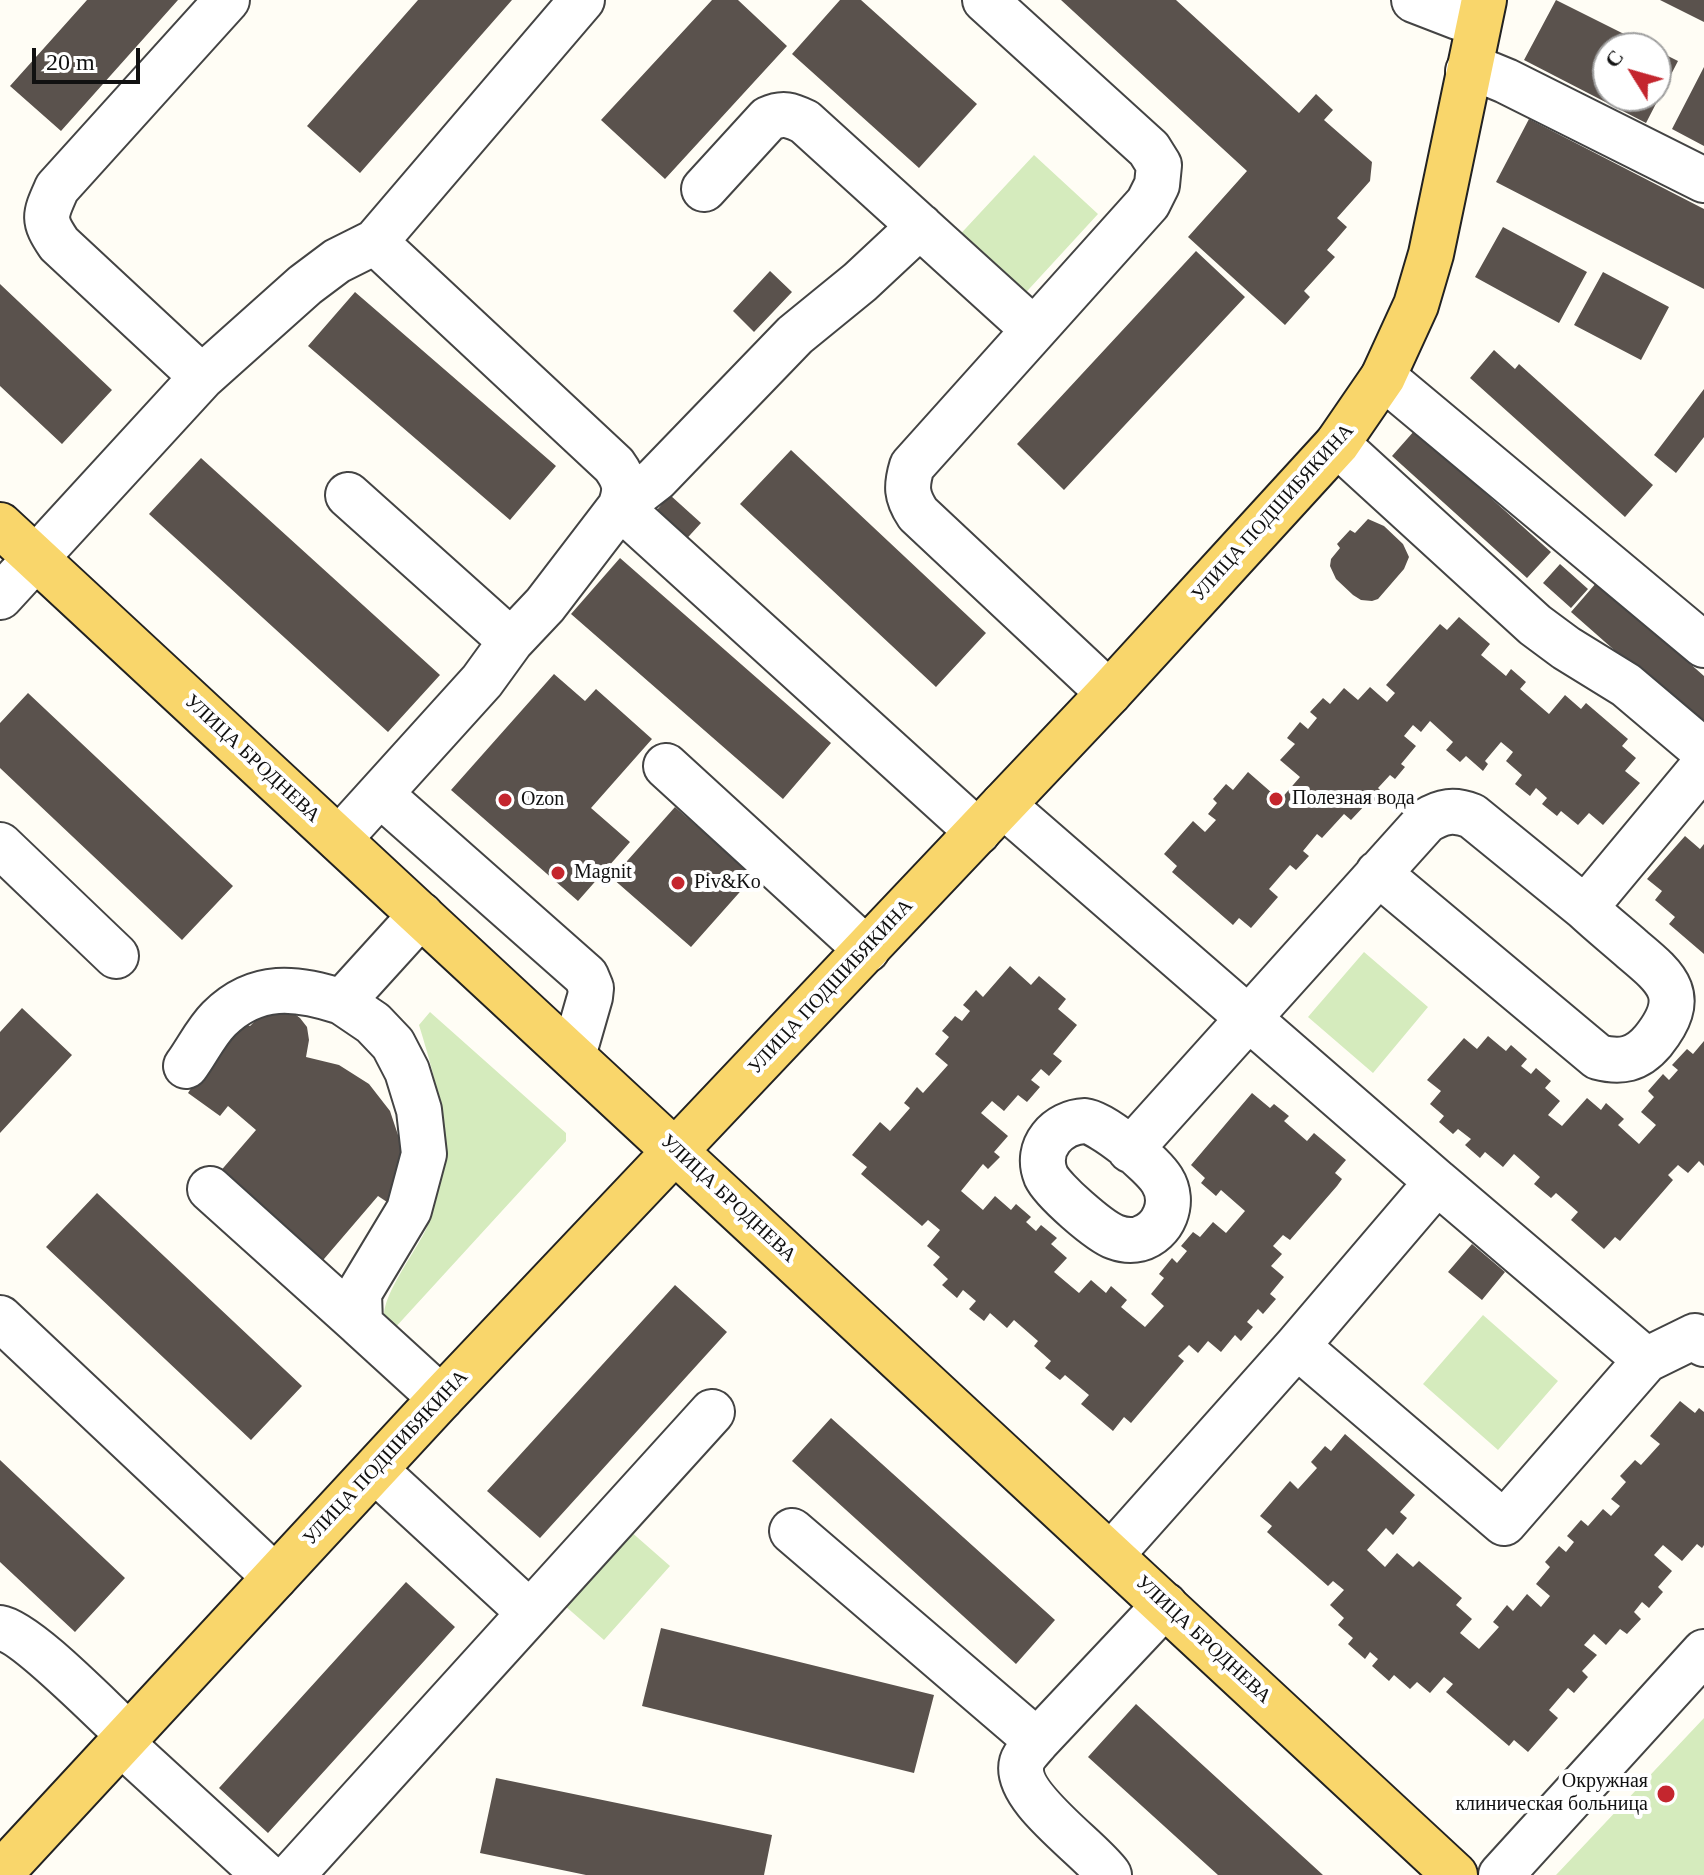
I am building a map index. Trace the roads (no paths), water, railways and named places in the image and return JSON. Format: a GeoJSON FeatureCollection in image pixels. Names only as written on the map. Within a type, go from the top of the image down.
{"type":"FeatureCollection","features":[{"type":"Feature","properties":{"kind":"main road","name":"УЛИЦА ПОДШИБЯКИНА"},"geometry":{"type":"LineString","coordinates":[[0,1874],[441,1398],[1109,693],[1337,444],[1383,377],[1416,305],[1431,254],[1482,9]]}},
{"type":"Feature","properties":{"kind":"main road","name":"УЛИЦА БРОДНЕВА"},"geometry":{"type":"LineString","coordinates":[[0,525],[1455,1875]]}},
{"type":"Feature","properties":{"kind":"street"},"geometry":{"type":"LineString","coordinates":[[202,377],[59,244],[46,226],[48,208],[57,188],[227,0]]}},
{"type":"Feature","properties":{"kind":"street"},"geometry":{"type":"LineString","coordinates":[[0,597],[202,377],[305,285],[337,261],[375,242],[582,0]]}},
{"type":"Feature","properties":{"kind":"street"},"geometry":{"type":"LineString","coordinates":[[985,0],[1149,149],[1159,165],[1157,185],[1148,203],[912,466],[907,482],[907,498],[918,514],[1109,693]]}},
{"type":"Feature","properties":{"kind":"street"},"geometry":{"type":"LineString","coordinates":[[1414,0],[1458,17],[1482,9]]}},
{"type":"Feature","properties":{"kind":"street"},"geometry":{"type":"LineString","coordinates":[[1468,71],[1489,74],[1506,81],[1704,180]]}},
{"type":"Feature","properties":{"kind":"street"},"geometry":{"type":"LineString","coordinates":[[704,189],[768,119],[779,114],[792,115],[805,122],[1033,329]]}},
{"type":"Feature","properties":{"kind":"street"},"geometry":{"type":"LineString","coordinates":[[339,839],[482,681],[620,507],[656,479],[795,335],[860,282],[920,226]]}},
{"type":"Feature","properties":{"kind":"street"},"geometry":{"type":"LineString","coordinates":[[375,242],[614,465],[625,479],[625,495],[620,507]]}},
{"type":"Feature","properties":{"kind":"street"},"geometry":{"type":"LineString","coordinates":[[1383,377],[1704,645]]}},
{"type":"Feature","properties":{"kind":"street"},"geometry":{"type":"LineString","coordinates":[[1337,444],[1535,625],[1626,685],[1704,751]]}},
{"type":"Feature","properties":{"kind":"street"},"geometry":{"type":"LineString","coordinates":[[348,495],[511,641]]}},
{"type":"Feature","properties":{"kind":"street"},"geometry":{"type":"LineString","coordinates":[[620,507],[991,818],[1249,1018],[1646,1360]]}},
{"type":"Feature","properties":{"kind":"street"},"geometry":{"type":"LineString","coordinates":[[1585,908],[1704,765]]}},
{"type":"Feature","properties":{"kind":"street"},"geometry":{"type":"LineString","coordinates":[[666,766],[867,950]]}},
{"type":"Feature","properties":{"kind":"street"},"geometry":{"type":"LineString","coordinates":[[380,794],[586,976],[591,988],[590,997],[573,1056]]}},
{"type":"Feature","properties":{"kind":"street"},"geometry":{"type":"LineString","coordinates":[[1130,1150],[1378,873],[1426,821],[1447,811],[1460,811],[1472,816],[1662,974],[1671,990],[1672,1006],[1664,1027],[1650,1045],[1634,1056],[1617,1062],[1598,1057],[1378,873]]}},
{"type":"Feature","properties":{"kind":"street"},"geometry":{"type":"LineString","coordinates":[[0,845],[116,956]]}},
{"type":"Feature","properties":{"kind":"street"},"geometry":{"type":"LineString","coordinates":[[342,1002],[421,915]]}},
{"type":"Feature","properties":{"kind":"street"},"geometry":{"type":"LineString","coordinates":[[186,1066],[219,1019],[244,999],[276,989],[312,992],[342,1002],[373,1023],[393,1044],[407,1071],[419,1110],[424,1154],[409,1210],[359,1293],[360,1324]]}},
{"type":"Feature","properties":{"kind":"street"},"geometry":{"type":"LineString","coordinates":[[1111,1555],[1297,1346],[1437,1182]]}},
{"type":"Feature","properties":{"kind":"street"},"geometry":{"type":"LineString","coordinates":[[210,1189],[441,1398]]}},
{"type":"Feature","properties":{"kind":"street"},"geometry":{"type":"LineString","coordinates":[[0,1318],[275,1577]]}},
{"type":"Feature","properties":{"kind":"street"},"geometry":{"type":"LineString","coordinates":[[1297,1346],[1504,1523],[1646,1360],[1701,1335]]}},
{"type":"Feature","properties":{"kind":"street"},"geometry":{"type":"LineString","coordinates":[[292,1875],[712,1412]]}},
{"type":"Feature","properties":{"kind":"street"},"geometry":{"type":"LineString","coordinates":[[376,1471],[529,1612]]}},
{"type":"Feature","properties":{"kind":"street"},"geometry":{"type":"LineString","coordinates":[[792,1531],[1037,1741]]}},
{"type":"Feature","properties":{"kind":"street"},"geometry":{"type":"LineString","coordinates":[[1109,1875],[1036,1802],[1023,1782],[1022,1762],[1037,1741],[1165,1605]]}},
{"type":"Feature","properties":{"kind":"street"},"geometry":{"type":"LineString","coordinates":[[0,1628],[10,1630],[31,1645],[265,1875]]}},
{"type":"Feature","properties":{"kind":"street"},"geometry":{"type":"LineString","coordinates":[[1501,1875],[1704,1652]]}},
{"type":"Feature","properties":{"kind":"place","name":"Полезная вода"},"geometry":{"type":"Point","coordinates":[1276,799]}},
{"type":"Feature","properties":{"kind":"place","name":"Ozon"},"geometry":{"type":"Point","coordinates":[505,800]}},
{"type":"Feature","properties":{"kind":"place","name":"Magnit"},"geometry":{"type":"Point","coordinates":[558,873]}},
{"type":"Feature","properties":{"kind":"place","name":"Piv&Ko"},"geometry":{"type":"Point","coordinates":[678,883]}},
{"type":"Feature","properties":{"kind":"place","name":"Окружная клиническая больница"},"geometry":{"type":"Point","coordinates":[1666,1794]}}]}
